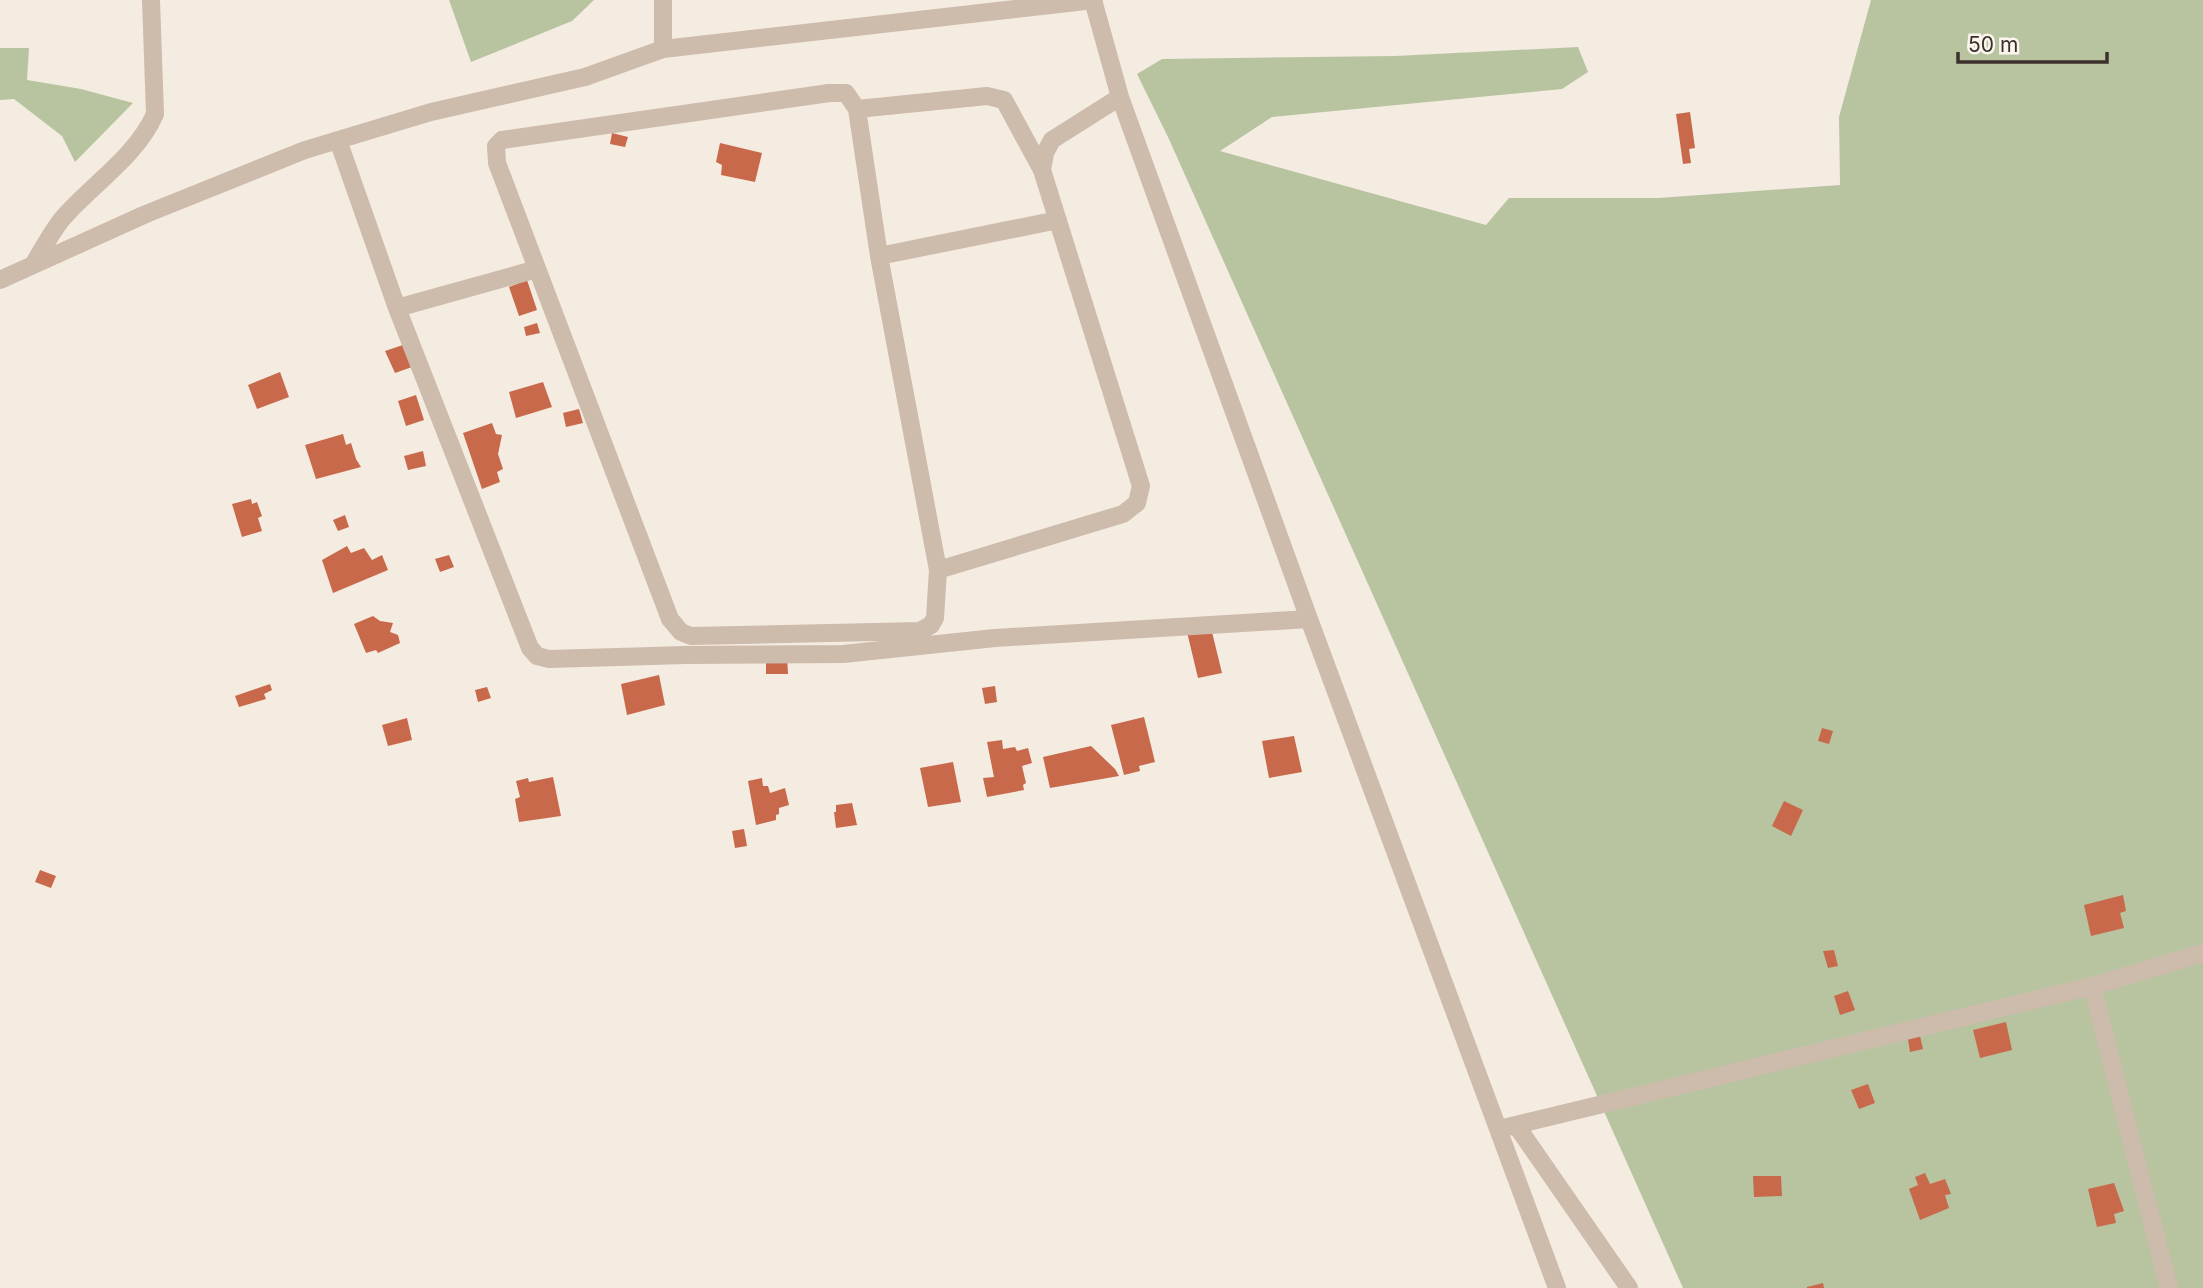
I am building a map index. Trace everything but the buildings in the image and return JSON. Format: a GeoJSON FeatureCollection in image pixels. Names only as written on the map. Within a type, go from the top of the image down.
{"type":"FeatureCollection","features":[{"type":"Feature","properties":{"kind":"street"},"geometry":{"type":"LineString","coordinates":[[33,265],[62,220],[136,144],[152,121],[155,114],[151,0]]}},
{"type":"Feature","properties":{"kind":"street"},"geometry":{"type":"LineString","coordinates":[[663,0],[663,49]]}},
{"type":"Feature","properties":{"kind":"street"},"geometry":{"type":"LineString","coordinates":[[0,280],[146,214],[305,150],[431,111],[585,77],[663,49],[987,6],[1093,0],[1119,97],[1309,619],[1507,1127],[1558,1288]]}},
{"type":"Feature","properties":{"kind":"street"},"geometry":{"type":"LineString","coordinates":[[829,93],[846,93],[857,109],[879,256],[938,570],[935,618],[931,625],[920,631],[691,636],[681,632],[670,619],[496,163],[496,146],[502,140],[829,93]]}},
{"type":"Feature","properties":{"kind":"street"},"geometry":{"type":"LineString","coordinates":[[857,109],[987,96],[1004,100],[1042,170],[1141,486],[1137,503],[1123,514],[938,570]]}},
{"type":"Feature","properties":{"kind":"street"},"geometry":{"type":"LineString","coordinates":[[1042,170],[1045,153],[1052,140],[1119,97]]}},
{"type":"Feature","properties":{"kind":"street"},"geometry":{"type":"LineString","coordinates":[[338,140],[397,308],[530,648],[537,656],[548,659],[843,654],[995,638],[1309,619]]}},
{"type":"Feature","properties":{"kind":"street"},"geometry":{"type":"LineString","coordinates":[[879,256],[1058,220]]}},
{"type":"Feature","properties":{"kind":"street"},"geometry":{"type":"LineString","coordinates":[[397,308],[537,269]]}},
{"type":"Feature","properties":{"kind":"street"},"geometry":{"type":"LineString","coordinates":[[1507,1127],[2092,986],[2203,953]]}},
{"type":"Feature","properties":{"kind":"street"},"geometry":{"type":"LineString","coordinates":[[2092,986],[2169,1288]]}},
{"type":"Feature","properties":{"kind":"street"},"geometry":{"type":"LineString","coordinates":[[1507,1127],[1629,1288]]}},
{"type":"Feature","properties":{"kind":"green space"},"geometry":{"type":"Polygon","coordinates":[[[449,0],[594,0],[572,21],[471,62],[449,0]]]}},
{"type":"Feature","properties":{"kind":"green space"},"geometry":{"type":"Polygon","coordinates":[[[1871,0],[2203,0],[2203,1288],[1683,1288],[1168,137],[1137,74],[1162,59],[1395,56],[1578,47],[1588,72],[1562,89],[1272,117],[1220,151],[1486,225],[1509,198],[1659,198],[1840,185],[1839,117],[1871,0]]]}},
{"type":"Feature","properties":{"kind":"green space"},"geometry":{"type":"Polygon","coordinates":[[[0,48],[29,48],[27,80],[81,89],[133,103],[75,162],[62,136],[14,99],[0,100],[0,48]]]}}]}
